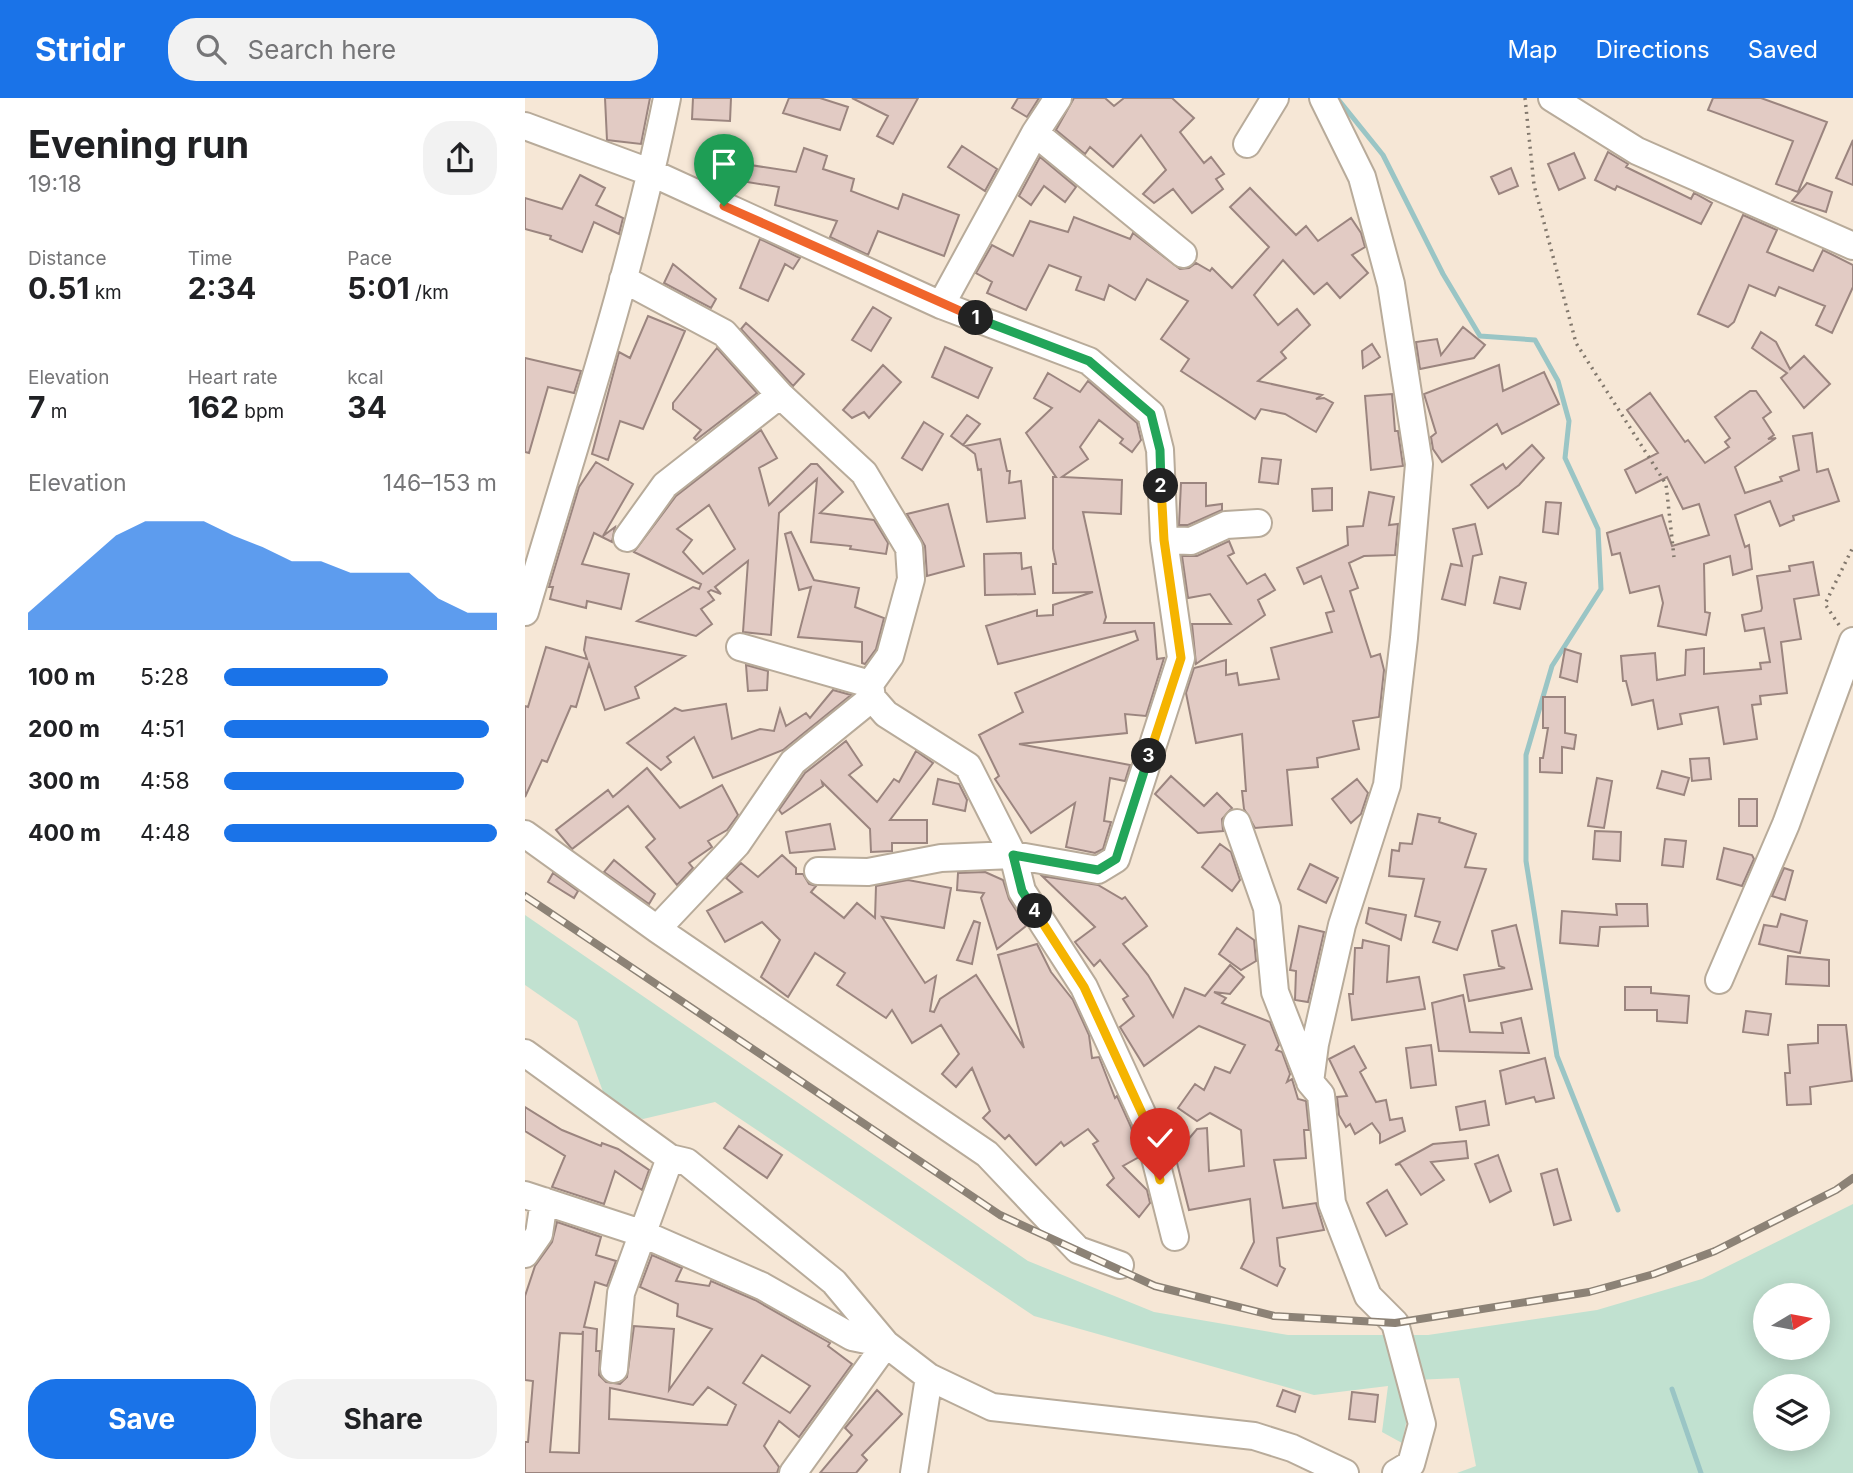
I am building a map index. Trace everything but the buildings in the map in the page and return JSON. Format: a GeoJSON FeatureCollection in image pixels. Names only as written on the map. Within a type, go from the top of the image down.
{"type":"FeatureCollection","features":[{"type":"Feature","properties":{"kind":"street"},"geometry":{"type":"LineString","coordinates":[[525,612],[623,279],[652,173],[667,98]]}},
{"type":"Feature","properties":{"kind":"street"},"geometry":{"type":"LineString","coordinates":[[941,305],[1035,133],[1058,98]]}},
{"type":"Feature","properties":{"kind":"street"},"geometry":{"type":"LineString","coordinates":[[1247,144],[1275,98]]}},
{"type":"Feature","properties":{"kind":"street"},"geometry":{"type":"LineString","coordinates":[[1310,1082],[1315,1044],[1342,925],[1387,785],[1404,638],[1419,464],[1391,284],[1362,177],[1323,98]]}},
{"type":"Feature","properties":{"kind":"street"},"geometry":{"type":"LineString","coordinates":[[1552,98],[1637,151],[1853,246]]}},
{"type":"Feature","properties":{"kind":"street"},"geometry":{"type":"LineString","coordinates":[[525,126],[652,173],[941,305],[1089,361],[1151,414],[1160,450],[1164,540],[1181,658],[1116,859],[1098,870],[1013,855],[941,858],[868,872],[818,871]]}},
{"type":"Feature","properties":{"kind":"street"},"geometry":{"type":"LineString","coordinates":[[1035,133],[1183,254]]}},
{"type":"Feature","properties":{"kind":"street"},"geometry":{"type":"LineString","coordinates":[[623,279],[724,333],[780,395],[864,474],[909,548],[911,579],[890,656],[871,691],[793,762],[737,844],[657,929]]}},
{"type":"Feature","properties":{"kind":"street"},"geometry":{"type":"LineString","coordinates":[[627,538],[665,485],[780,395]]}},
{"type":"Feature","properties":{"kind":"street"},"geometry":{"type":"LineString","coordinates":[[1164,540],[1191,541],[1226,526],[1258,523]]}},
{"type":"Feature","properties":{"kind":"street"},"geometry":{"type":"LineString","coordinates":[[1720,980],[1786,824],[1852,643]]}},
{"type":"Feature","properties":{"kind":"street"},"geometry":{"type":"LineString","coordinates":[[740,646],[871,691],[886,714],[968,766],[1013,855],[1022,891],[1084,987],[1146,1122],[1175,1237]]}},
{"type":"Feature","properties":{"kind":"street"},"geometry":{"type":"LineString","coordinates":[[1237,823],[1267,908],[1275,992],[1310,1082],[1321,1095],[1332,1203],[1368,1296],[1395,1323],[1422,1424],[1411,1464],[1396,1473]]}},
{"type":"Feature","properties":{"kind":"street"},"geometry":{"type":"LineString","coordinates":[[525,834],[657,929],[987,1154],[1078,1250],[1120,1265]]}},
{"type":"Feature","properties":{"kind":"street"},"geometry":{"type":"LineString","coordinates":[[525,1053],[670,1158],[687,1162],[834,1282],[886,1344],[929,1377],[992,1407],[1254,1436],[1292,1448],[1345,1473]]}},
{"type":"Feature","properties":{"kind":"street"},"geometry":{"type":"LineString","coordinates":[[614,1369],[621,1293],[670,1158]]}},
{"type":"Feature","properties":{"kind":"street"},"geometry":{"type":"LineString","coordinates":[[525,1254],[539,1234],[534,1198],[641,1233],[762,1286],[852,1336],[886,1344]]}},
{"type":"Feature","properties":{"kind":"street"},"geometry":{"type":"LineString","coordinates":[[793,1473],[886,1344]]}},
{"type":"Feature","properties":{"kind":"street"},"geometry":{"type":"LineString","coordinates":[[914,1473],[929,1377]]}},
{"type":"Feature","properties":{"kind":"path"},"geometry":{"type":"LineString","coordinates":[[1525,98],[1534,185],[1576,343],[1665,484],[1674,557]]}},
{"type":"Feature","properties":{"kind":"path"},"geometry":{"type":"LineString","coordinates":[[1852,643],[1825,604],[1853,547]]}},
{"type":"Feature","properties":{"kind":"green space"},"geometry":{"type":"Polygon","coordinates":[[[525,915],[1028,1261],[1154,1312],[1288,1335],[1428,1335],[1597,1310],[1702,1279],[1853,1204],[1853,1473],[1457,1473],[1476,1466],[1459,1378],[1415,1380],[1402,1443],[1382,1432],[1388,1386],[1314,1395],[1034,1316],[715,1102],[643,1119],[609,1108],[577,1021],[525,985],[525,915]]]}},
{"type":"Feature","properties":{"kind":"waterway"},"geometry":{"type":"LineString","coordinates":[[1337,98],[1383,155],[1443,274],[1480,336],[1535,340],[1558,381],[1569,421],[1565,458],[1598,529],[1601,589],[1552,666],[1526,755],[1526,861],[1557,1056],[1618,1210]]}},
{"type":"Feature","properties":{"kind":"waterway"},"geometry":{"type":"LineString","coordinates":[[1672,1389],[1701,1473]]}},
{"type":"Feature","properties":{"kind":"railway"},"geometry":{"type":"LineString","coordinates":[[525,896],[1000,1215],[1155,1286],[1274,1316],[1395,1323],[1589,1292],[1654,1274],[1715,1251],[1836,1190],[1853,1178]]}},
{"type":"Feature","properties":{"kind":"route"},"geometry":{"type":"LineString","coordinates":[[724,206],[941,305],[1089,361],[1151,414],[1160,450],[1164,540],[1181,658],[1116,859],[1098,870],[1013,855],[1022,891],[1084,987],[1146,1122],[1160,1180]]}}]}
